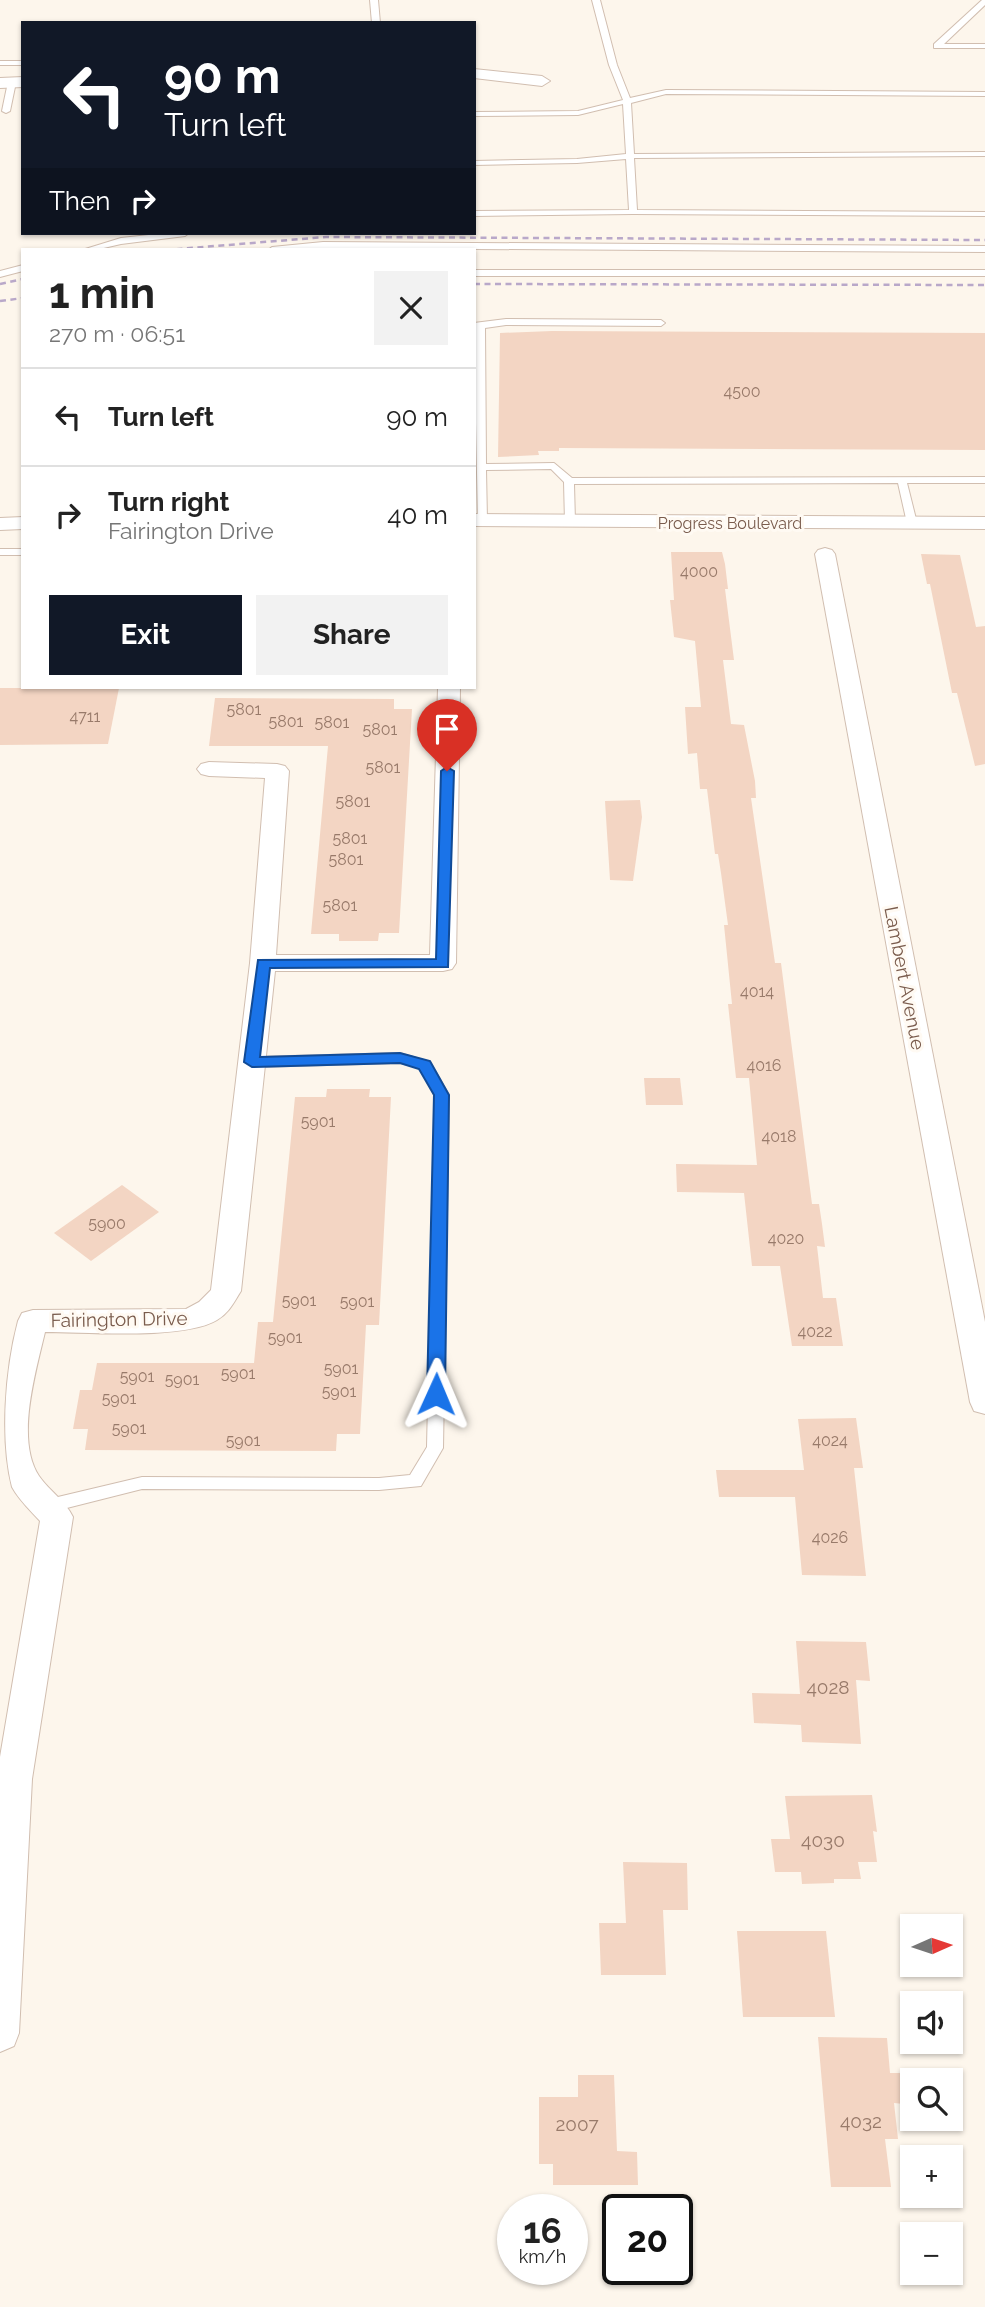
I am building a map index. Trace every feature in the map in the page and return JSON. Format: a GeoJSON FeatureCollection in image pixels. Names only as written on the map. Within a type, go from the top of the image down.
{"type":"FeatureCollection","features":[{"type":"Feature","properties":{"kind":"street"},"geometry":{"type":"LineString","coordinates":[[476,73],[542,81]]}},
{"type":"Feature","properties":{"kind":"street","name":"Progress Boulevard"},"geometry":{"type":"LineString","coordinates":[[478,520],[985,523]]}},
{"type":"Feature","properties":{"kind":"street"},"geometry":{"type":"LineString","coordinates":[[0,524],[21,523]]}},
{"type":"Feature","properties":{"kind":"street","name":"Lambert Avenue"},"geometry":{"type":"LineString","coordinates":[[825,554],[985,1402]]}},
{"type":"Feature","properties":{"kind":"street"},"geometry":{"type":"LineString","coordinates":[[263,963],[443,964],[449,689]]}},
{"type":"Feature","properties":{"kind":"street","name":"Fairington Drive"},"geometry":{"type":"LineString","coordinates":[[0,2033],[6,1805],[14,1779],[57,1517],[22,1478],[10,1448],[8,1419],[33,1321],[188,1320],[206,1314],[220,1303],[226,1291],[263,963],[277,771],[209,769]]}},
{"type":"Feature","properties":{"kind":"lane"},"geometry":{"type":"LineString","coordinates":[[374,0],[376,21]]}},
{"type":"Feature","properties":{"kind":"lane"},"geometry":{"type":"LineString","coordinates":[[596,0],[612,65],[627,101],[633,212]]}},
{"type":"Feature","properties":{"kind":"lane"},"geometry":{"type":"LineString","coordinates":[[985,1],[937,46],[985,46]]}},
{"type":"Feature","properties":{"kind":"lane"},"geometry":{"type":"LineString","coordinates":[[0,63],[21,63]]}},
{"type":"Feature","properties":{"kind":"lane"},"geometry":{"type":"LineString","coordinates":[[6,111],[12,82]]}},
{"type":"Feature","properties":{"kind":"lane"},"geometry":{"type":"LineString","coordinates":[[476,114],[578,113],[666,92],[985,94]]}},
{"type":"Feature","properties":{"kind":"lane"},"geometry":{"type":"LineString","coordinates":[[476,163],[577,162],[630,156],[985,154]]}},
{"type":"Feature","properties":{"kind":"lane"},"geometry":{"type":"LineString","coordinates":[[476,214],[985,214]]}},
{"type":"Feature","properties":{"kind":"lane"},"geometry":{"type":"LineString","coordinates":[[94,248],[121,241],[169,235]]}},
{"type":"Feature","properties":{"kind":"lane"},"geometry":{"type":"LineString","coordinates":[[292,248],[323,245],[985,249]]}},
{"type":"Feature","properties":{"kind":"lane"},"geometry":{"type":"LineString","coordinates":[[0,274],[21,269]]}},
{"type":"Feature","properties":{"kind":"lane"},"geometry":{"type":"LineString","coordinates":[[476,273],[985,273]]}},
{"type":"Feature","properties":{"kind":"lane"},"geometry":{"type":"LineString","coordinates":[[478,520],[477,326],[506,322],[661,323]]}},
{"type":"Feature","properties":{"kind":"lane"},"geometry":{"type":"LineString","coordinates":[[479,471],[554,466],[569,481],[570,522]]}},
{"type":"Feature","properties":{"kind":"lane"},"geometry":{"type":"LineString","coordinates":[[569,481],[985,480]]}},
{"type":"Feature","properties":{"kind":"lane"},"geometry":{"type":"LineString","coordinates":[[902,481],[912,523]]}},
{"type":"Feature","properties":{"kind":"lane"},"geometry":{"type":"LineString","coordinates":[[0,552],[21,552]]}},
{"type":"Feature","properties":{"kind":"lane"},"geometry":{"type":"LineString","coordinates":[[47,1506],[142,1483],[415,1482],[435,1448],[442,1095],[425,1065],[400,1058],[252,1062]]}},
{"type":"Feature","properties":{"kind":"building"},"geometry":{"type":"Polygon","coordinates":[[[500,333],[985,333],[985,450],[559,448],[559,451],[538,451],[539,455],[498,457],[500,333]]]}},
{"type":"Feature","properties":{"kind":"building"},"geometry":{"type":"Polygon","coordinates":[[[671,552],[722,552],[725,564],[728,589],[725,589],[734,660],[723,660],[731,724],[744,725],[755,781],[756,798],[751,798],[775,963],[781,963],[812,1204],[819,1204],[822,1224],[825,1247],[817,1246],[823,1298],[836,1298],[843,1346],[792,1346],[780,1266],[752,1266],[744,1193],[677,1192],[676,1164],[757,1165],[749,1078],[736,1078],[728,1004],[732,1004],[724,925],[728,925],[718,854],[715,854],[707,789],[700,789],[697,753],[688,754],[685,707],[701,707],[695,641],[674,637],[670,600],[674,600],[671,552]]]}},
{"type":"Feature","properties":{"kind":"building"},"geometry":{"type":"Polygon","coordinates":[[[921,554],[960,555],[976,627],[985,626],[985,764],[975,766],[957,693],[952,693],[930,584],[927,584],[921,554]]]}},
{"type":"Feature","properties":{"kind":"building"},"geometry":{"type":"Polygon","coordinates":[[[0,688],[119,689],[108,744],[0,745],[0,688]]]}},
{"type":"Feature","properties":{"kind":"building"},"geometry":{"type":"Polygon","coordinates":[[[215,698],[394,699],[394,709],[412,709],[399,933],[379,933],[378,941],[339,941],[339,934],[311,934],[328,746],[209,746],[215,698]]]}},
{"type":"Feature","properties":{"kind":"building"},"geometry":{"type":"Polygon","coordinates":[[[640,800],[642,817],[633,881],[610,880],[605,801],[640,800]]]}},
{"type":"Feature","properties":{"kind":"building"},"geometry":{"type":"Polygon","coordinates":[[[644,1078],[680,1078],[683,1105],[646,1105],[644,1078]]]}},
{"type":"Feature","properties":{"kind":"building"},"geometry":{"type":"Polygon","coordinates":[[[327,1089],[370,1089],[369,1097],[391,1097],[379,1325],[366,1325],[360,1434],[337,1434],[336,1451],[85,1450],[88,1429],[73,1429],[80,1390],[92,1390],[97,1363],[254,1363],[258,1322],[273,1322],[295,1097],[326,1097],[327,1089]]]}},
{"type":"Feature","properties":{"kind":"building"},"geometry":{"type":"Polygon","coordinates":[[[122,1185],[159,1212],[91,1261],[54,1233],[122,1185]]]}},
{"type":"Feature","properties":{"kind":"building"},"geometry":{"type":"Polygon","coordinates":[[[856,1418],[863,1468],[854,1468],[866,1576],[802,1575],[795,1497],[719,1497],[716,1470],[804,1470],[798,1419],[856,1418]]]}},
{"type":"Feature","properties":{"kind":"building"},"geometry":{"type":"Polygon","coordinates":[[[796,1641],[866,1642],[870,1681],[856,1680],[861,1744],[802,1742],[801,1725],[754,1723],[752,1693],[800,1694],[796,1641]]]}},
{"type":"Feature","properties":{"kind":"building"},"geometry":{"type":"Polygon","coordinates":[[[872,1795],[877,1832],[873,1831],[877,1862],[858,1862],[861,1879],[834,1879],[834,1883],[802,1884],[801,1872],[775,1872],[771,1839],[790,1839],[785,1796],[872,1795]]]}},
{"type":"Feature","properties":{"kind":"building"},"geometry":{"type":"Polygon","coordinates":[[[623,1862],[687,1863],[688,1910],[663,1910],[666,1975],[601,1975],[599,1923],[626,1923],[623,1862]]]}},
{"type":"Feature","properties":{"kind":"building"},"geometry":{"type":"Polygon","coordinates":[[[737,1931],[826,1931],[835,2017],[743,2017],[737,1931]]]}},
{"type":"Feature","properties":{"kind":"building"},"geometry":{"type":"Polygon","coordinates":[[[818,2037],[887,2038],[890,2073],[900,2073],[900,2104],[894,2103],[898,2139],[885,2139],[891,2187],[831,2187],[818,2037]]]}},
{"type":"Feature","properties":{"kind":"building"},"geometry":{"type":"Polygon","coordinates":[[[578,2075],[614,2075],[617,2151],[637,2152],[638,2185],[553,2185],[553,2164],[539,2164],[539,2097],[578,2097],[578,2075]]]}},
{"type":"Feature","properties":{"kind":"railway"},"geometry":{"type":"LineString","coordinates":[[191,248],[326,237],[985,240]]}},
{"type":"Feature","properties":{"kind":"railway"},"geometry":{"type":"LineString","coordinates":[[0,284],[21,279]]}},
{"type":"Feature","properties":{"kind":"railway"},"geometry":{"type":"LineString","coordinates":[[476,284],[985,285]]}},
{"type":"Feature","properties":{"kind":"railway"},"geometry":{"type":"LineString","coordinates":[[0,301],[21,298]]}},
{"type":"Feature","properties":{"kind":"route"},"geometry":{"type":"LineString","coordinates":[[436,1394],[442,1095],[425,1065],[400,1058],[252,1062],[263,963],[443,964],[447,771]]}}]}
